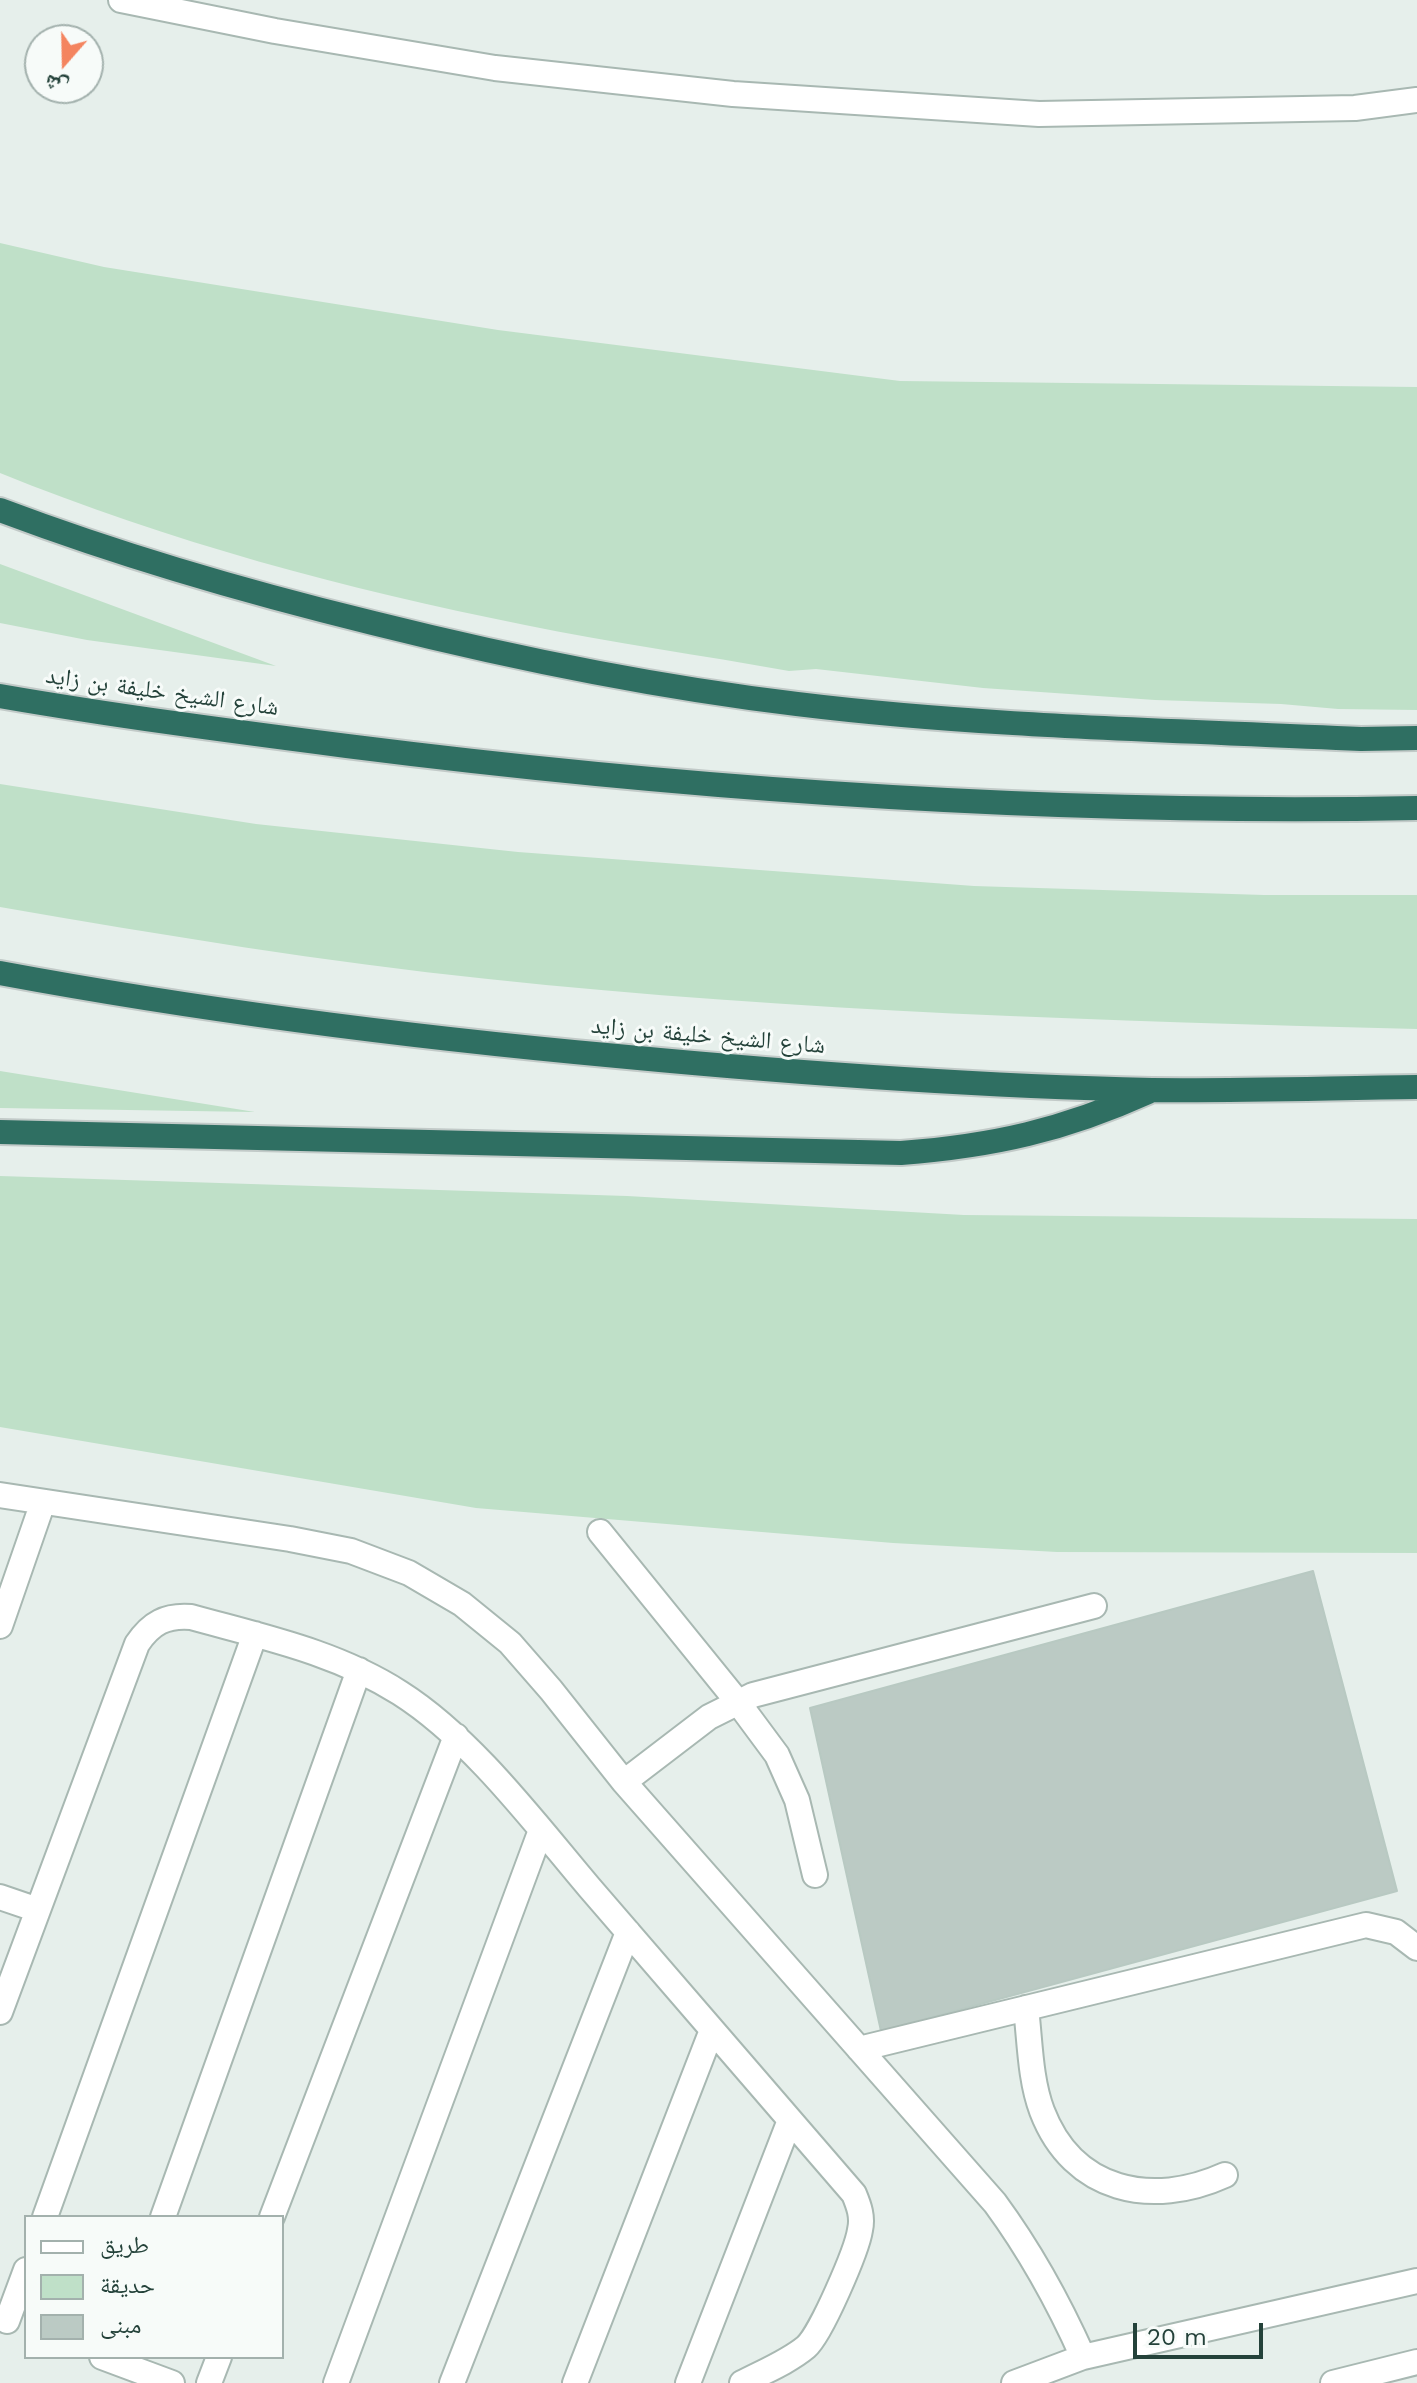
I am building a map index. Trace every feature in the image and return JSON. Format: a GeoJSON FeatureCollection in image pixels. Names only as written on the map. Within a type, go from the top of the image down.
{"type":"FeatureCollection","features":[{"type":"Feature","properties":{"kind":"highway"},"geometry":{"type":"LineString","coordinates":[[0,510],[223,585],[467,646],[682,689],[917,716],[1345,738],[1417,738]]}},
{"type":"Feature","properties":{"kind":"highway","name":"شارع الشيخ خليفة بن زايد"},"geometry":{"type":"LineString","coordinates":[[0,696],[198,727],[391,752],[585,774],[780,791],[975,803],[1156,808],[1417,808]]}},
{"type":"Feature","properties":{"kind":"highway","name":"شارع الشيخ خليفة بن زايد"},"geometry":{"type":"LineString","coordinates":[[0,973],[270,1017],[503,1046],[855,1076],[1154,1090],[1417,1087]]}},
{"type":"Feature","properties":{"kind":"highway"},"geometry":{"type":"LineString","coordinates":[[0,1132],[901,1153],[1007,1141],[1058,1128],[1154,1090]]}},
{"type":"Feature","properties":{"kind":"street"},"geometry":{"type":"LineString","coordinates":[[121,0],[275,31],[495,68],[733,94],[1039,114],[1355,108],[1417,100]]}},
{"type":"Feature","properties":{"kind":"street"},"geometry":{"type":"LineString","coordinates":[[0,1495],[351,1551],[409,1573],[462,1604],[510,1643],[624,1782],[995,2203],[1059,2302],[1083,2357]]}},
{"type":"Feature","properties":{"kind":"street"},"geometry":{"type":"LineString","coordinates":[[0,1626],[43,1502]]}},
{"type":"Feature","properties":{"kind":"street"},"geometry":{"type":"LineString","coordinates":[[600,1532],[777,1755],[797,1800],[815,1875]]}},
{"type":"Feature","properties":{"kind":"street"},"geometry":{"type":"LineString","coordinates":[[624,1782],[709,1717],[737,1701],[1094,1606]]}},
{"type":"Feature","properties":{"kind":"street"},"geometry":{"type":"LineString","coordinates":[[0,2012],[143,1634],[161,1620],[176,1616],[191,1617],[302,1647],[359,1670],[400,1693],[456,1736],[541,1830],[854,2194],[859,2206],[860,2233],[821,2330],[808,2346],[792,2357],[742,2383]]}},
{"type":"Feature","properties":{"kind":"street"},"geometry":{"type":"LineString","coordinates":[[46,2215],[255,1634]]}},
{"type":"Feature","properties":{"kind":"street"},"geometry":{"type":"LineString","coordinates":[[164,2215],[359,1670]]}},
{"type":"Feature","properties":{"kind":"street"},"geometry":{"type":"LineString","coordinates":[[273,2215],[456,1736]]}},
{"type":"Feature","properties":{"kind":"street"},"geometry":{"type":"LineString","coordinates":[[336,2383],[541,1830]]}},
{"type":"Feature","properties":{"kind":"street"},"geometry":{"type":"LineString","coordinates":[[0,1897],[38,1910]]}},
{"type":"Feature","properties":{"kind":"street"},"geometry":{"type":"LineString","coordinates":[[859,2049],[1366,1925],[1396,1932],[1417,1948]]}},
{"type":"Feature","properties":{"kind":"street"},"geometry":{"type":"LineString","coordinates":[[452,2383],[628,1932]]}},
{"type":"Feature","properties":{"kind":"street"},"geometry":{"type":"LineString","coordinates":[[1026,2008],[1042,2110],[1050,2128],[1077,2163],[1119,2188],[1141,2192],[1185,2189],[1225,2175]]}},
{"type":"Feature","properties":{"kind":"street"},"geometry":{"type":"LineString","coordinates":[[575,2383],[712,2030]]}},
{"type":"Feature","properties":{"kind":"street"},"geometry":{"type":"LineString","coordinates":[[688,2383],[790,2120]]}},
{"type":"Feature","properties":{"kind":"street"},"geometry":{"type":"LineString","coordinates":[[11,2323],[24,2277]]}},
{"type":"Feature","properties":{"kind":"street"},"geometry":{"type":"LineString","coordinates":[[1014,2383],[1083,2357],[1417,2281]]}},
{"type":"Feature","properties":{"kind":"street"},"geometry":{"type":"LineString","coordinates":[[112,2359],[172,2383]]}},
{"type":"Feature","properties":{"kind":"street"},"geometry":{"type":"LineString","coordinates":[[209,2383],[218,2359]]}},
{"type":"Feature","properties":{"kind":"street"},"geometry":{"type":"LineString","coordinates":[[1333,2383],[1417,2362]]}},
{"type":"Feature","properties":{"kind":"green space"},"geometry":{"type":"Polygon","coordinates":[[[0,243],[104,267],[498,330],[900,381],[1417,387],[1417,710],[1155,700],[983,688],[816,669],[789,671],[591,638],[391,596],[259,561],[128,521],[0,473],[0,243]]]}},
{"type":"Feature","properties":{"kind":"green space"},"geometry":{"type":"Polygon","coordinates":[[[0,564],[276,666],[87,640],[0,623],[0,564]]]}},
{"type":"Feature","properties":{"kind":"green space"},"geometry":{"type":"Polygon","coordinates":[[[0,784],[256,824],[518,852],[974,886],[1264,895],[1417,895],[1417,1029],[952,1013],[720,1000],[427,972],[183,938],[0,907],[0,784]]]}},
{"type":"Feature","properties":{"kind":"green space"},"geometry":{"type":"Polygon","coordinates":[[[0,1071],[255,1112],[0,1108],[0,1071]]]}},
{"type":"Feature","properties":{"kind":"green space"},"geometry":{"type":"Polygon","coordinates":[[[0,1176],[627,1196],[964,1215],[1417,1219],[1417,1553],[1057,1552],[893,1543],[476,1508],[0,1427],[0,1176]]]}},
{"type":"Feature","properties":{"kind":"building"},"geometry":{"type":"Polygon","coordinates":[[[1313,1571],[1397,1891],[881,2031],[810,1708],[1313,1571]]]}}]}
